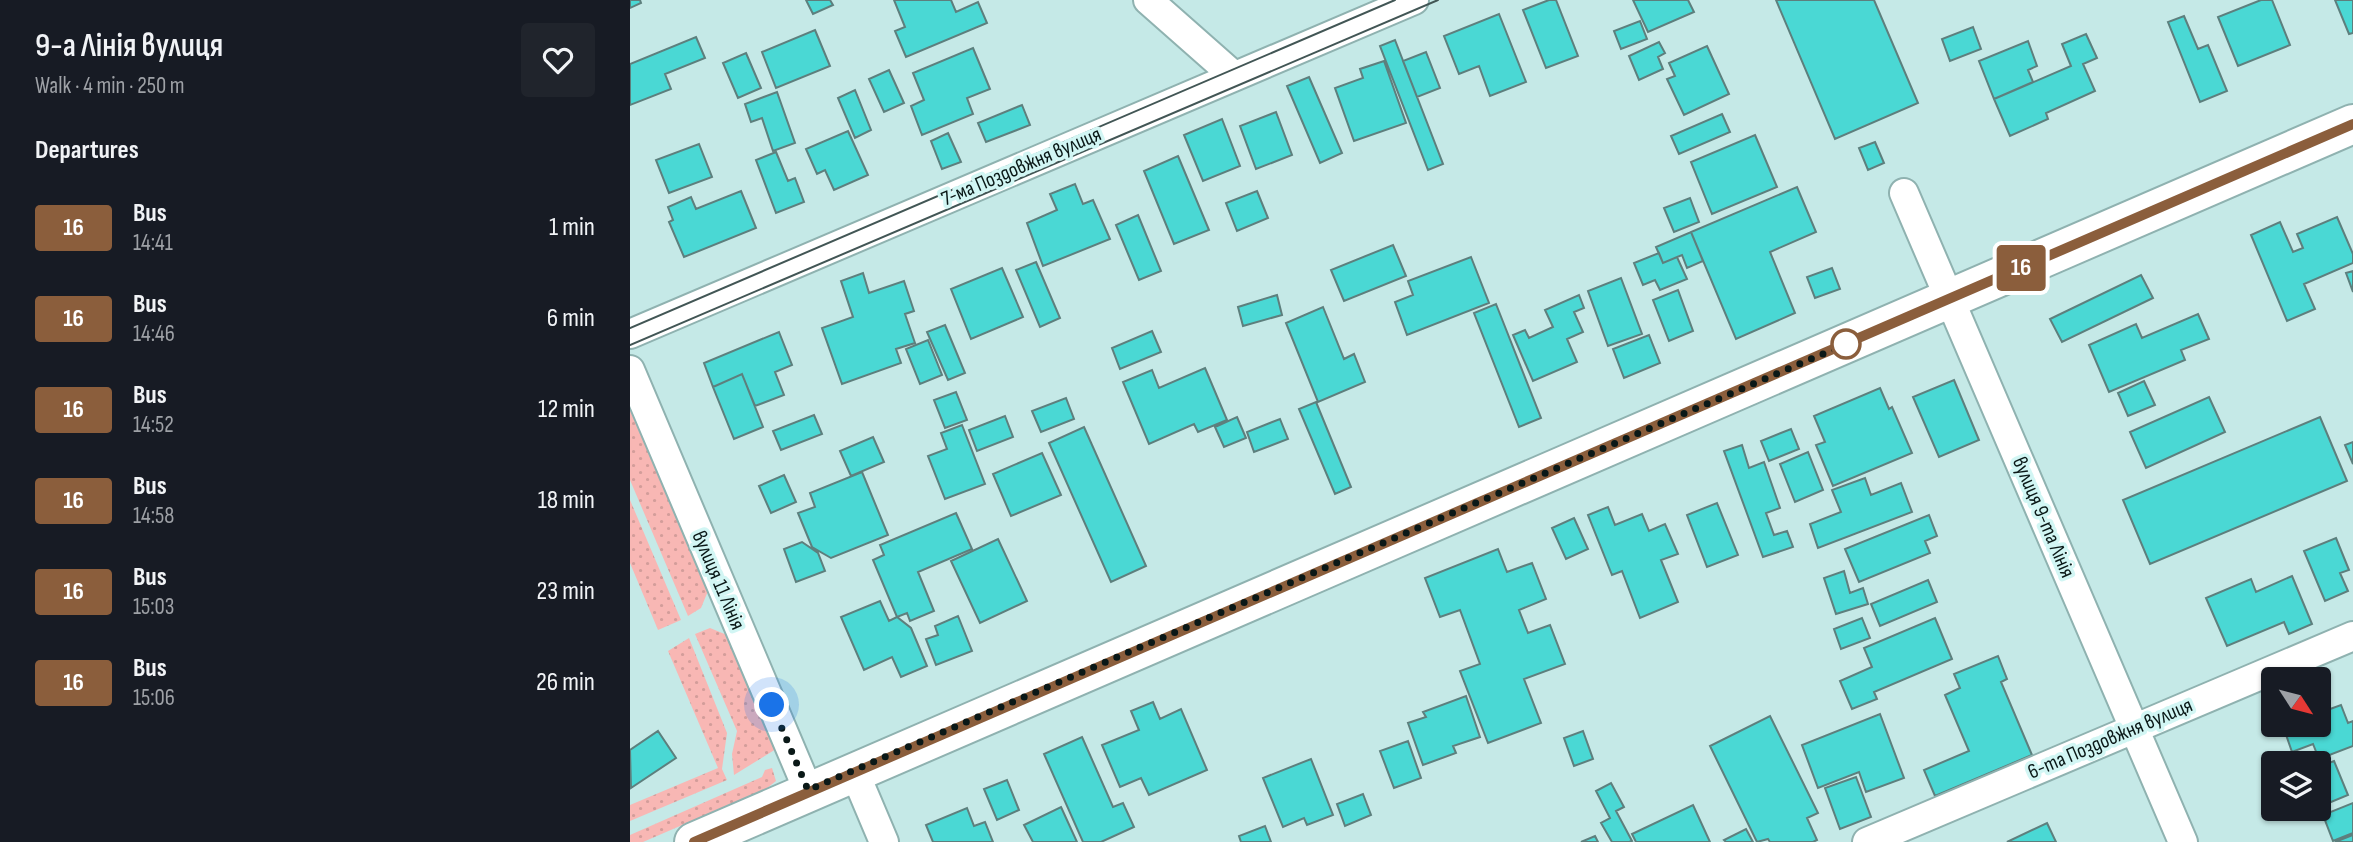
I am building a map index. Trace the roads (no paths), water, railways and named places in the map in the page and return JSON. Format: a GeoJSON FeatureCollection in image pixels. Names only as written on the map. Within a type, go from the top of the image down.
{"type":"FeatureCollection","features":[{"type":"Feature","properties":{"kind":"main road"},"geometry":{"type":"LineString","coordinates":[[694,842],[808,790],[2353,124]]}},
{"type":"Feature","properties":{"kind":"street"},"geometry":{"type":"LineString","coordinates":[[1148,0],[1233,75]]}},
{"type":"Feature","properties":{"kind":"street","name":"7-ма Поздовжня вулиця"},"geometry":{"type":"LineString","coordinates":[[630,334],[1414,0]]}},
{"type":"Feature","properties":{"kind":"street","name":"вулиця 9-та Лінія"},"geometry":{"type":"LineString","coordinates":[[1904,193],[2183,842]]}},
{"type":"Feature","properties":{"kind":"street","name":"вулиця 11 Лінія"},"geometry":{"type":"LineString","coordinates":[[630,370],[808,790]]}},
{"type":"Feature","properties":{"kind":"street","name":"6-та Поздовжня вулиця"},"geometry":{"type":"LineString","coordinates":[[1867,842],[2353,636]]}},
{"type":"Feature","properties":{"kind":"street"},"geometry":{"type":"LineString","coordinates":[[853,771],[884,842]]}},
{"type":"Feature","properties":{"kind":"tram line"},"geometry":{"type":"LineString","coordinates":[[630,328],[1395,0]]}},
{"type":"Feature","properties":{"kind":"tram line"},"geometry":{"type":"LineString","coordinates":[[630,345],[1438,0]]}}]}
